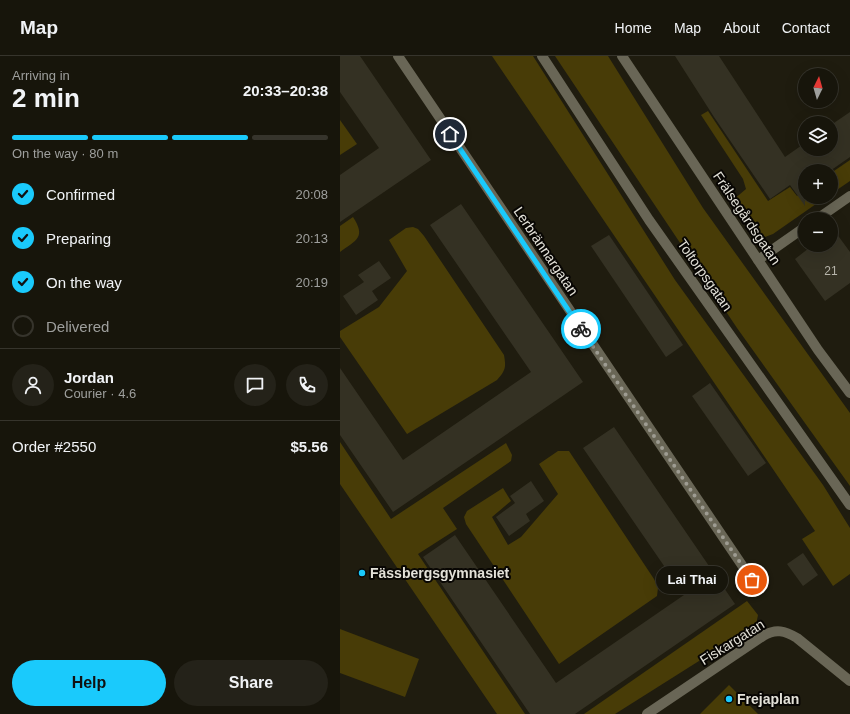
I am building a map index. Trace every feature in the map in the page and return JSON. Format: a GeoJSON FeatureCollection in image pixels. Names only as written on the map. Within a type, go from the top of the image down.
{"type":"FeatureCollection","features":[{"type":"Feature","properties":{"kind":"street","name":"Lerbrännargatan"},"geometry":{"type":"LineString","coordinates":[[398,56],[752,580]]}},
{"type":"Feature","properties":{"kind":"street","name":"Toltorpsgatan"},"geometry":{"type":"LineString","coordinates":[[542,56],[649,220],[850,505]]}},
{"type":"Feature","properties":{"kind":"street","name":"Frälsegårdsgatan"},"geometry":{"type":"LineString","coordinates":[[622,56],[818,350],[850,393]]}},
{"type":"Feature","properties":{"kind":"street"},"geometry":{"type":"LineString","coordinates":[[827,212],[850,196]]}},
{"type":"Feature","properties":{"kind":"street"},"geometry":{"type":"LineString","coordinates":[[758,260],[798,232]]}},
{"type":"Feature","properties":{"kind":"street","name":"Fiskargatan"},"geometry":{"type":"LineString","coordinates":[[647,714],[763,636],[775,631],[788,632],[850,681]]}},
{"type":"Feature","properties":{"kind":"shaded area"},"geometry":{"type":"Polygon","coordinates":[[[492,56],[533,56],[675,280],[823,485],[850,528],[850,574],[833,586],[802,539],[815,531],[492,56]]]}},
{"type":"Feature","properties":{"kind":"shaded area"},"geometry":{"type":"Polygon","coordinates":[[[555,56],[608,56],[703,208],[850,413],[850,486],[737,328],[555,56]]]}},
{"type":"Feature","properties":{"kind":"shaded area"},"geometry":{"type":"Polygon","coordinates":[[[708,111],[768,201],[790,187],[798,195],[798,204],[816,204],[805,212],[798,212],[798,217],[773,234],[765,237],[754,232],[733,200],[746,189],[743,179],[701,115],[708,111]]]}},
{"type":"Feature","properties":{"kind":"shaded area"},"geometry":{"type":"Polygon","coordinates":[[[340,120],[357,144],[340,155],[340,120]]]}},
{"type":"Feature","properties":{"kind":"shaded area"},"geometry":{"type":"Polygon","coordinates":[[[850,160],[850,181],[838,189],[838,168],[850,160]]]}},
{"type":"Feature","properties":{"kind":"shaded area"},"geometry":{"type":"Polygon","coordinates":[[[353,217],[359,229],[358,238],[340,252],[340,226],[353,217]]]}},
{"type":"Feature","properties":{"kind":"shaded area"},"geometry":{"type":"Polygon","coordinates":[[[413,227],[418,229],[424,236],[504,355],[505,366],[504,371],[497,380],[407,434],[340,337],[340,331],[379,307],[407,271],[389,240],[406,228],[413,227]]]}},
{"type":"Feature","properties":{"kind":"shaded area"},"geometry":{"type":"Polygon","coordinates":[[[340,442],[391,519],[506,443],[512,455],[511,461],[443,508],[457,529],[418,554],[525,714],[497,714],[340,484],[340,442]]]}},
{"type":"Feature","properties":{"kind":"shaded area"},"geometry":{"type":"Polygon","coordinates":[[[558,451],[569,451],[654,579],[658,588],[657,596],[559,664],[466,524],[464,517],[467,511],[503,488],[511,501],[492,517],[508,545],[521,537],[558,494],[539,464],[558,451]]]}},
{"type":"Feature","properties":{"kind":"shaded area"},"geometry":{"type":"Polygon","coordinates":[[[747,601],[758,615],[756,625],[615,714],[584,714],[747,601]]]}},
{"type":"Feature","properties":{"kind":"shaded area"},"geometry":{"type":"Polygon","coordinates":[[[340,629],[419,659],[405,697],[340,673],[340,629]]]}},
{"type":"Feature","properties":{"kind":"shaded area","name":"Frejaplan"},"geometry":{"type":"Polygon","coordinates":[[[729,685],[758,714],[700,714],[729,685]]]}},
{"type":"Feature","properties":{"kind":"building"},"geometry":{"type":"Polygon","coordinates":[[[340,56],[360,56],[431,160],[340,222],[340,175],[379,148],[340,92],[340,56]]]}},
{"type":"Feature","properties":{"kind":"building"},"geometry":{"type":"Polygon","coordinates":[[[675,56],[719,56],[785,157],[798,148],[798,156],[838,156],[838,120],[850,112],[850,157],[838,165],[838,164],[798,164],[798,196],[790,185],[770,199],[714,117],[675,56]]]}},
{"type":"Feature","properties":{"kind":"building"},"geometry":{"type":"Polygon","coordinates":[[[461,204],[583,382],[393,512],[340,435],[340,368],[403,460],[531,372],[430,225],[461,204]]]}},
{"type":"Feature","properties":{"kind":"building"},"geometry":{"type":"Polygon","coordinates":[[[609,235],[683,345],[666,357],[591,246],[609,235]]]}},
{"type":"Feature","properties":{"kind":"building"},"geometry":{"type":"Polygon","coordinates":[[[838,236],[850,252],[850,283],[825,301],[795,259],[804,252],[838,252],[838,236]]]}},
{"type":"Feature","properties":{"kind":"building"},"geometry":{"type":"Polygon","coordinates":[[[379,261],[391,278],[372,291],[378,300],[356,315],[343,296],[364,282],[358,275],[379,261]]]}},
{"type":"Feature","properties":{"kind":"building"},"geometry":{"type":"Polygon","coordinates":[[[710,383],[766,463],[748,476],[692,396],[710,383]]]}},
{"type":"Feature","properties":{"kind":"building"},"geometry":{"type":"Polygon","coordinates":[[[614,427],[735,604],[575,714],[530,714],[423,557],[455,535],[556,683],[684,595],[583,448],[614,427]]]}},
{"type":"Feature","properties":{"kind":"building"},"geometry":{"type":"Polygon","coordinates":[[[531,481],[544,501],[526,514],[530,521],[509,536],[496,517],[515,503],[510,496],[531,481]]]}},
{"type":"Feature","properties":{"kind":"building"},"geometry":{"type":"Polygon","coordinates":[[[803,553],[818,575],[803,586],[787,564],[803,553]]]}},
{"type":"Feature","properties":{"kind":"way so far"},"geometry":{"type":"LineString","coordinates":[[581,329],[752,580]]}},
{"type":"Feature","properties":{"kind":"place","name":"Fässbergsgymnasiet"},"geometry":{"type":"Point","coordinates":[362,573]}},
{"type":"Feature","properties":{"kind":"place","name":"Lai Thai"},"geometry":{"type":"Point","coordinates":[752,580]}},
{"type":"Feature","properties":{"kind":"place","name":"Frejaplan"},"geometry":{"type":"Point","coordinates":[729,699]}},
{"type":"Feature","properties":{"kind":"route"},"geometry":{"type":"LineString","coordinates":[[450,134],[581,329]]}}]}
